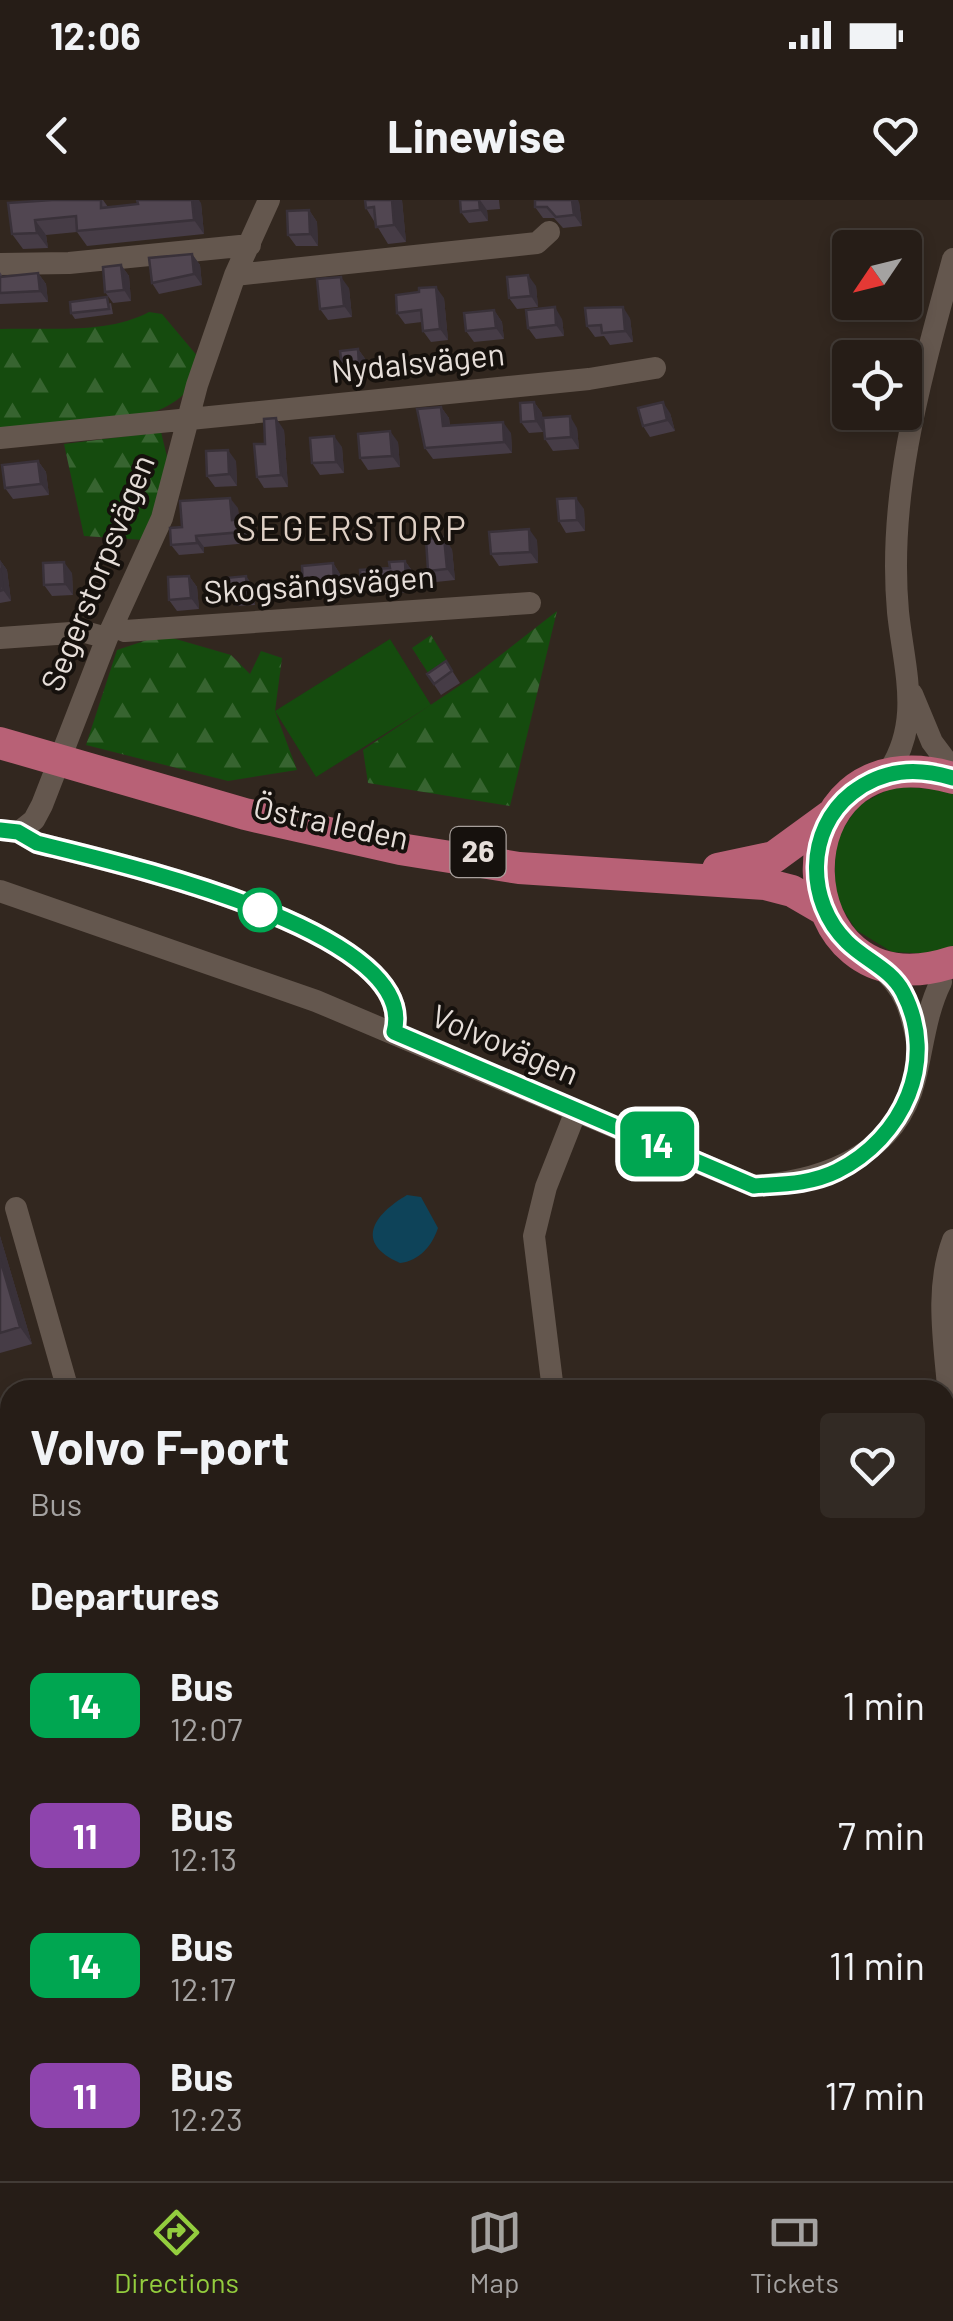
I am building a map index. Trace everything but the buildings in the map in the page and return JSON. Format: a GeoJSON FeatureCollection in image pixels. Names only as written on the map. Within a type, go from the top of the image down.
{"type":"FeatureCollection","features":[{"type":"Feature","properties":{"kind":"highway","name":"Östra leden"},"geometry":{"type":"LineString","coordinates":[[0,743],[258,818],[400,849],[519,868],[765,884],[792,890],[823,909]]}},
{"type":"Feature","properties":{"kind":"highway"},"geometry":{"type":"LineString","coordinates":[[887,774],[910,770],[953,778]]}},
{"type":"Feature","properties":{"kind":"highway","name":"26"},"geometry":{"type":"LineString","coordinates":[[833,814],[857,790],[887,774]]}},
{"type":"Feature","properties":{"kind":"highway","name":"Östra leden"},"geometry":{"type":"LineString","coordinates":[[116,776],[393,838],[655,869],[732,868],[774,857],[833,814]]}},
{"type":"Feature","properties":{"kind":"highway"},"geometry":{"type":"LineString","coordinates":[[823,909],[816,860],[833,814]]}},
{"type":"Feature","properties":{"kind":"highway","name":"26"},"geometry":{"type":"LineString","coordinates":[[823,909],[842,937],[869,958]]}},
{"type":"Feature","properties":{"kind":"highway"},"geometry":{"type":"LineString","coordinates":[[869,958],[890,967],[944,965]]}},
{"type":"Feature","properties":{"kind":"street","name":"Segerstorpsvägen"},"geometry":{"type":"LineString","coordinates":[[9,831],[34,820],[42,805],[110,632],[162,518],[186,419],[235,274],[269,200]]}},
{"type":"Feature","properties":{"kind":"street"},"geometry":{"type":"LineString","coordinates":[[235,274],[537,242],[549,232]]}},
{"type":"Feature","properties":{"kind":"street"},"geometry":{"type":"LineString","coordinates":[[0,264],[69,263],[250,246]]}},
{"type":"Feature","properties":{"kind":"street"},"geometry":{"type":"LineString","coordinates":[[887,774],[906,738],[910,691],[898,610],[904,455],[951,274]]}},
{"type":"Feature","properties":{"kind":"street","name":"Nydalsvägen"},"geometry":{"type":"LineString","coordinates":[[0,438],[606,378],[655,368]]}},
{"type":"Feature","properties":{"kind":"street","name":"Skogsängsvägen"},"geometry":{"type":"LineString","coordinates":[[0,638],[530,603]]}},
{"type":"Feature","properties":{"kind":"street"},"geometry":{"type":"LineString","coordinates":[[910,691],[932,742],[953,770]]}},
{"type":"Feature","properties":{"kind":"street"},"geometry":{"type":"LineString","coordinates":[[9,831],[37,843],[210,892],[320,936],[374,974],[394,996],[399,1016],[394,1032]]}},
{"type":"Feature","properties":{"kind":"street","name":"Volvovägen"},"geometry":{"type":"LineString","coordinates":[[0,891],[394,1032],[754,1186],[800,1183],[837,1171],[880,1140],[904,1110],[944,965]]}},
{"type":"Feature","properties":{"kind":"street"},"geometry":{"type":"LineString","coordinates":[[869,958],[896,980],[906,996],[919,1048]]}},
{"type":"Feature","properties":{"kind":"street"},"geometry":{"type":"LineString","coordinates":[[552,1380],[534,1236],[546,1187],[576,1110]]}},
{"type":"Feature","properties":{"kind":"street"},"geometry":{"type":"LineString","coordinates":[[16,1208],[65,1380]]}},
{"type":"Feature","properties":{"kind":"street"},"geometry":{"type":"LineString","coordinates":[[948,1380],[942,1298],[953,1240]]}},
{"type":"Feature","properties":{"kind":"green space"},"geometry":{"type":"Polygon","coordinates":[[[149,312],[162,314],[199,358],[184,394],[167,406],[123,421],[0,431],[0,329],[96,327],[149,312]]]}},
{"type":"Feature","properties":{"kind":"green space"},"geometry":{"type":"Polygon","coordinates":[[[161,432],[170,469],[144,540],[84,536],[64,444],[161,432]]]}},
{"type":"Feature","properties":{"kind":"green space"},"geometry":{"type":"Polygon","coordinates":[[[557,611],[510,806],[368,783],[363,750],[474,676],[557,611]]]}},
{"type":"Feature","properties":{"kind":"green space"},"geometry":{"type":"Polygon","coordinates":[[[162,635],[231,655],[250,674],[261,651],[282,658],[275,711],[297,770],[228,781],[86,745],[117,650],[162,635]]]}},
{"type":"Feature","properties":{"kind":"green space"},"geometry":{"type":"Polygon","coordinates":[[[431,635],[449,664],[430,676],[412,648],[431,635]]]}},
{"type":"Feature","properties":{"kind":"green space"},"geometry":{"type":"Polygon","coordinates":[[[390,639],[431,705],[316,777],[275,711],[390,639]]]}},
{"type":"Feature","properties":{"kind":"green space"},"geometry":{"type":"Polygon","coordinates":[[[895,786],[953,791],[953,947],[934,954],[892,952],[856,930],[834,895],[836,839],[859,805],[895,786]]]}},
{"type":"Feature","properties":{"kind":"water"},"geometry":{"type":"Polygon","coordinates":[[[407,1195],[421,1197],[438,1228],[424,1251],[400,1263],[377,1247],[373,1229],[385,1211],[407,1195]]]}},
{"type":"Feature","properties":{"kind":"bus line","name":"14"},"geometry":{"type":"LineString","coordinates":[[0,830],[18,832],[37,843],[210,892],[288,920],[320,936],[374,974],[394,996],[399,1016],[394,1032],[754,1186],[800,1183],[837,1171],[880,1140],[904,1110],[915,1078],[919,1048],[906,996],[896,980],[834,929],[816,885],[816,860],[821,836],[833,814],[866,783],[910,770],[953,778]]}},
{"type":"Feature","properties":{"kind":"district","name":"SEGERSTORP"},"geometry":{"type":"Point","coordinates":[352,529]}}]}
